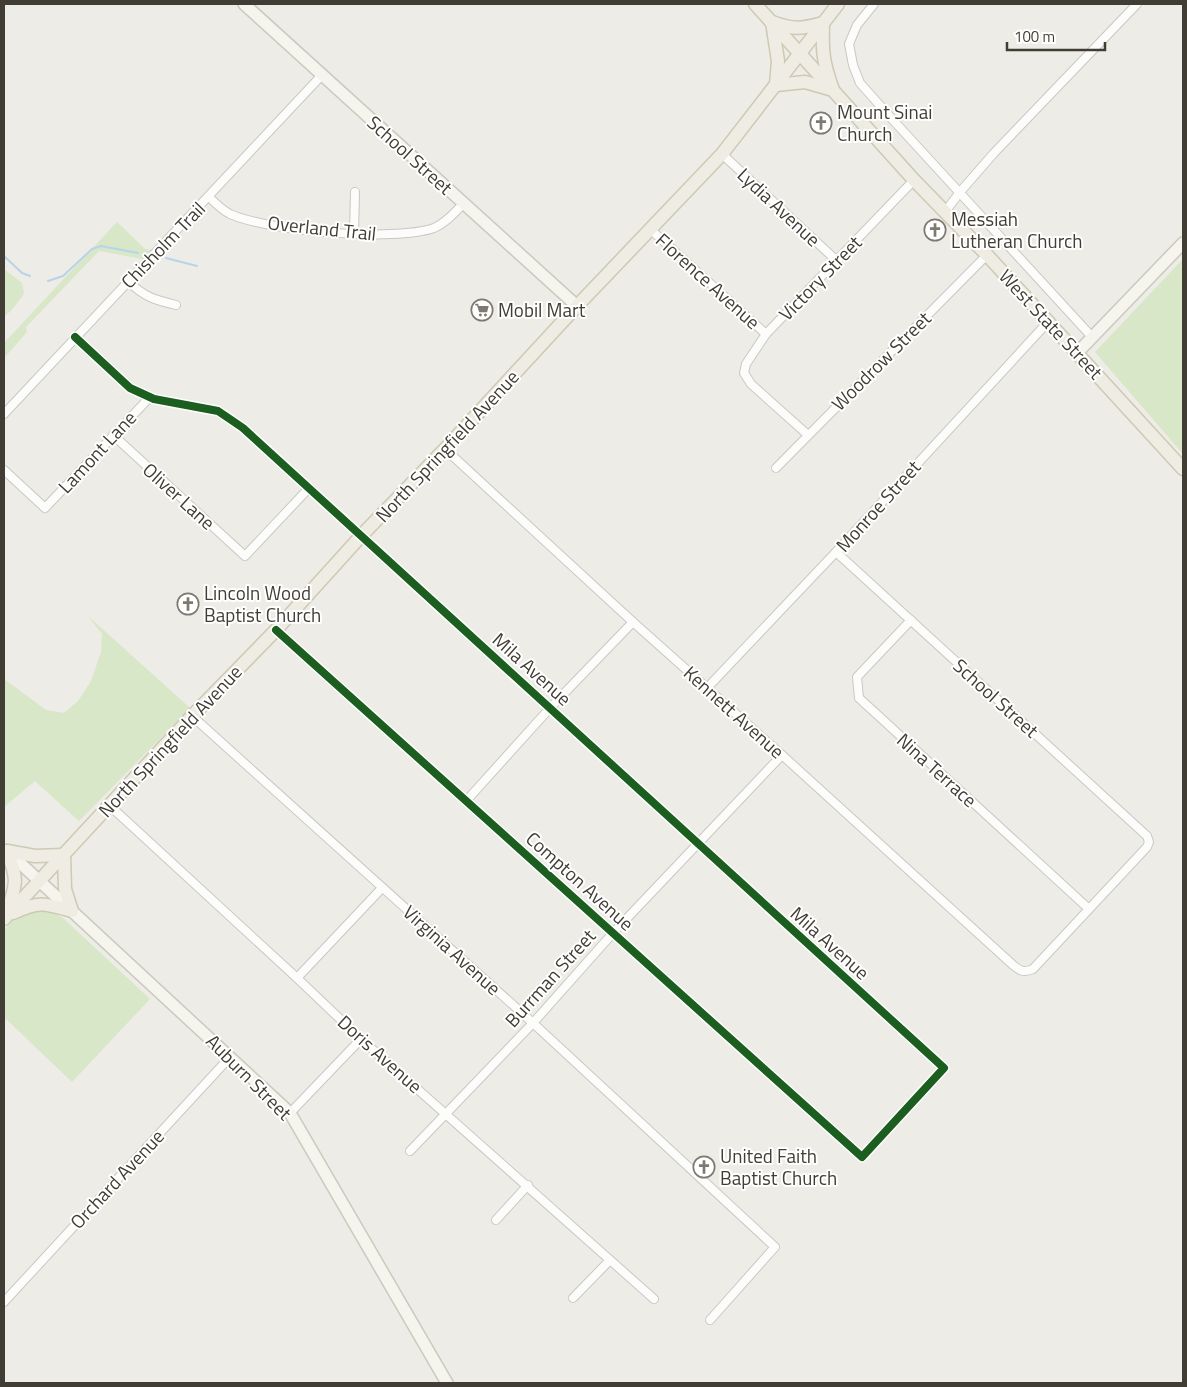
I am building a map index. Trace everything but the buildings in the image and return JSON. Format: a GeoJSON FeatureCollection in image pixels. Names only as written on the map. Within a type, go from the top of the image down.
{"type":"FeatureCollection","features":[{"type":"Feature","properties":{"kind":"main road","name":"School Street"},"geometry":{"type":"LineString","coordinates":[[244,4],[577,306]]}},
{"type":"Feature","properties":{"kind":"main road","name":"West State Street"},"geometry":{"type":"LineString","coordinates":[[755,4],[914,180],[986,255],[1183,469]]}},
{"type":"Feature","properties":{"kind":"main road","name":"North Springfield Avenue"},"geometry":{"type":"LineString","coordinates":[[5,918],[192,716],[276,630],[361,536],[722,154],[838,4]]}},
{"type":"Feature","properties":{"kind":"main road"},"geometry":{"type":"LineString","coordinates":[[772,22],[790,28],[803,28],[823,23],[822,50],[824,66],[833,90],[805,82],[776,85],[778,61],[772,22]]}},
{"type":"Feature","properties":{"kind":"main road"},"geometry":{"type":"LineString","coordinates":[[1077,353],[1183,243]]}},
{"type":"Feature","properties":{"kind":"main road"},"geometry":{"type":"LineString","coordinates":[[5,850],[36,856],[64,854],[65,889],[72,911]]}},
{"type":"Feature","properties":{"kind":"main road"},"geometry":{"type":"LineString","coordinates":[[5,850],[16,879],[5,918]]}},
{"type":"Feature","properties":{"kind":"main road","name":"Auburn Street"},"geometry":{"type":"LineString","coordinates":[[5,850],[290,1113],[447,1383]]}},
{"type":"Feature","properties":{"kind":"main road"},"geometry":{"type":"LineString","coordinates":[[5,918],[36,904],[50,904],[72,911]]}},
{"type":"Feature","properties":{"kind":"street"},"geometry":{"type":"LineString","coordinates":[[874,4],[856,25],[849,44],[852,65],[860,83],[1093,338]]}},
{"type":"Feature","properties":{"kind":"street"},"geometry":{"type":"LineString","coordinates":[[945,212],[960,192],[1001,146],[1137,4]]}},
{"type":"Feature","properties":{"kind":"street","name":"Chisholm Trail"},"geometry":{"type":"LineString","coordinates":[[4,414],[322,75]]}},
{"type":"Feature","properties":{"kind":"street","name":"Lydia Avenue"},"geometry":{"type":"LineString","coordinates":[[722,154],[837,261]]}},
{"type":"Feature","properties":{"kind":"street","name":"Victory Street"},"geometry":{"type":"LineString","coordinates":[[808,434],[751,384],[744,372],[746,364],[766,334],[914,180]]}},
{"type":"Feature","properties":{"kind":"street"},"geometry":{"type":"LineString","coordinates":[[354,234],[355,192]]}},
{"type":"Feature","properties":{"kind":"street","name":"Overland Trail"},"geometry":{"type":"LineString","coordinates":[[209,197],[230,214],[247,219],[283,226],[354,234],[410,233],[434,228],[443,223],[463,204]]}},
{"type":"Feature","properties":{"kind":"street","name":"Florence Avenue"},"geometry":{"type":"LineString","coordinates":[[650,229],[766,334]]}},
{"type":"Feature","properties":{"kind":"street","name":"Woodrow Street"},"geometry":{"type":"LineString","coordinates":[[776,468],[986,255]]}},
{"type":"Feature","properties":{"kind":"street"},"geometry":{"type":"LineString","coordinates":[[128,281],[138,291],[151,299],[176,305]]}},
{"type":"Feature","properties":{"kind":"street","name":"Monroe Street"},"geometry":{"type":"LineString","coordinates":[[707,688],[836,552],[1048,322]]}},
{"type":"Feature","properties":{"kind":"street","name":"Mila Avenue"},"geometry":{"type":"LineString","coordinates":[[75,337],[130,388],[150,397],[218,411],[243,428],[944,1068],[862,1157]]}},
{"type":"Feature","properties":{"kind":"street","name":"Lamont Lane"},"geometry":{"type":"LineString","coordinates":[[4,470],[45,508],[150,397]]}},
{"type":"Feature","properties":{"kind":"street","name":"Oliver Lane"},"geometry":{"type":"LineString","coordinates":[[113,435],[245,556],[308,488]]}},
{"type":"Feature","properties":{"kind":"street","name":"Kennett Avenue"},"geometry":{"type":"LineString","coordinates":[[445,449],[633,622],[1019,971],[1025,972],[1033,969],[1089,909]]}},
{"type":"Feature","properties":{"kind":"street","name":"School Street"},"geometry":{"type":"LineString","coordinates":[[836,552],[1147,836],[1149,842],[1147,847],[1089,909]]}},
{"type":"Feature","properties":{"kind":"street","name":"Nina Terrace"},"geometry":{"type":"LineString","coordinates":[[910,620],[857,677],[858,698],[1089,909]]}},
{"type":"Feature","properties":{"kind":"street"},"geometry":{"type":"LineString","coordinates":[[467,800],[550,708],[633,622]]}},
{"type":"Feature","properties":{"kind":"street","name":"Compton Avenue"},"geometry":{"type":"LineString","coordinates":[[276,630],[862,1157]]}},
{"type":"Feature","properties":{"kind":"street","name":"Virginia Avenue"},"geometry":{"type":"LineString","coordinates":[[192,716],[533,1023],[776,1247],[710,1320]]}},
{"type":"Feature","properties":{"kind":"street","name":"Burrman Street"},"geometry":{"type":"LineString","coordinates":[[410,1151],[533,1023],[613,933],[782,756]]}},
{"type":"Feature","properties":{"kind":"street","name":"Doris Avenue"},"geometry":{"type":"LineString","coordinates":[[109,805],[298,978],[361,1039],[654,1299]]}},
{"type":"Feature","properties":{"kind":"street"},"geometry":{"type":"LineString","coordinates":[[298,978],[382,888]]}},
{"type":"Feature","properties":{"kind":"street"},"geometry":{"type":"LineString","coordinates":[[290,1113],[361,1039]]}},
{"type":"Feature","properties":{"kind":"street","name":"Orchard Avenue"},"geometry":{"type":"LineString","coordinates":[[4,1302],[230,1057]]}},
{"type":"Feature","properties":{"kind":"street"},"geometry":{"type":"LineString","coordinates":[[496,1220],[528,1186]]}},
{"type":"Feature","properties":{"kind":"street"},"geometry":{"type":"LineString","coordinates":[[574,1298],[610,1260]]}},
{"type":"Feature","properties":{"kind":"green space"},"geometry":{"type":"Polygon","coordinates":[[[117,222],[145,249],[151,250],[143,259],[99,251],[26,327],[27,332],[4,358],[4,343],[117,222]]]}},
{"type":"Feature","properties":{"kind":"green space"},"geometry":{"type":"Polygon","coordinates":[[[1183,259],[1183,454],[1095,352],[1183,259]]]}},
{"type":"Feature","properties":{"kind":"green space"},"geometry":{"type":"Polygon","coordinates":[[[4,269],[22,283],[24,294],[11,311],[4,316],[4,269]]]}},
{"type":"Feature","properties":{"kind":"green space"},"geometry":{"type":"Polygon","coordinates":[[[88,616],[190,708],[79,821],[35,781],[4,807],[4,679],[46,710],[64,713],[78,701],[91,681],[101,652],[102,634],[88,616]]]}},
{"type":"Feature","properties":{"kind":"green space"},"geometry":{"type":"Polygon","coordinates":[[[35,908],[53,912],[63,918],[150,999],[72,1082],[4,1017],[4,930],[16,917],[35,908]]]}},
{"type":"Feature","properties":{"kind":"waterway"},"geometry":{"type":"LineString","coordinates":[[48,281],[63,276],[92,249],[101,246],[138,253]]}},
{"type":"Feature","properties":{"kind":"waterway"},"geometry":{"type":"LineString","coordinates":[[4,256],[22,273],[30,276]]}},
{"type":"Feature","properties":{"kind":"waterway"},"geometry":{"type":"LineString","coordinates":[[166,258],[197,266]]}},
{"type":"Feature","properties":{"kind":"cycle path"},"geometry":{"type":"LineString","coordinates":[[75,337],[130,388],[154,399],[218,411],[243,428],[944,1068],[862,1157],[276,630]]}},
{"type":"Feature","properties":{"kind":"place","name":"Mount Sinai Church"},"geometry":{"type":"Point","coordinates":[821,123]}},
{"type":"Feature","properties":{"kind":"place","name":"Messiah Lutheran Church"},"geometry":{"type":"Point","coordinates":[935,230]}},
{"type":"Feature","properties":{"kind":"place","name":"Mobil Mart"},"geometry":{"type":"Point","coordinates":[482,310]}},
{"type":"Feature","properties":{"kind":"place","name":"Lincoln Wood Baptist Church"},"geometry":{"type":"Point","coordinates":[188,604]}},
{"type":"Feature","properties":{"kind":"place","name":"United Faith Baptist Church"},"geometry":{"type":"Point","coordinates":[704,1167]}}]}
